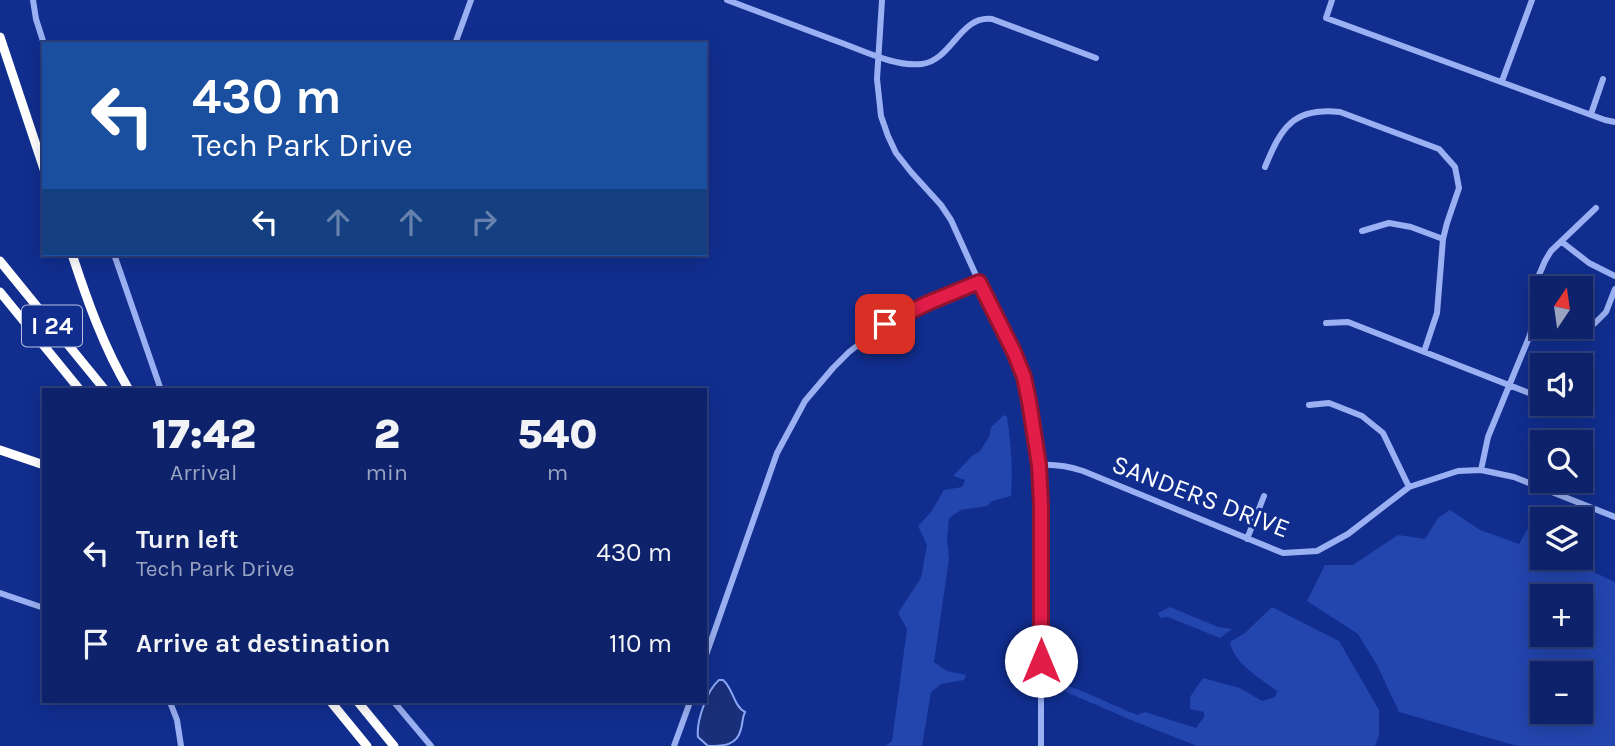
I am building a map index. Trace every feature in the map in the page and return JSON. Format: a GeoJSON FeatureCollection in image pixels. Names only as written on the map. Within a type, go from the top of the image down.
{"type":"FeatureCollection","features":[{"type":"Feature","properties":{"kind":"highway"},"geometry":{"type":"LineString","coordinates":[[0,37],[42,163]]}},
{"type":"Feature","properties":{"kind":"highway"},"geometry":{"type":"LineString","coordinates":[[73,256],[116,369],[128,388]]}},
{"type":"Feature","properties":{"kind":"highway","name":"I 24"},"geometry":{"type":"LineString","coordinates":[[0,261],[103,388]]}},
{"type":"Feature","properties":{"kind":"highway","name":"I 24"},"geometry":{"type":"LineString","coordinates":[[0,292],[78,388]]}},
{"type":"Feature","properties":{"kind":"highway"},"geometry":{"type":"LineString","coordinates":[[0,450],[42,464]]}},
{"type":"Feature","properties":{"kind":"highway"},"geometry":{"type":"LineString","coordinates":[[332,703],[367,746]]}},
{"type":"Feature","properties":{"kind":"highway"},"geometry":{"type":"LineString","coordinates":[[359,703],[394,746]]}},
{"type":"Feature","properties":{"kind":"street"},"geometry":{"type":"LineString","coordinates":[[33,0],[43,42]]}},
{"type":"Feature","properties":{"kind":"street"},"geometry":{"type":"LineString","coordinates":[[456,42],[471,0]]}},
{"type":"Feature","properties":{"kind":"street"},"geometry":{"type":"LineString","coordinates":[[727,0],[877,56],[908,64],[933,61],[947,51],[968,26],[985,18],[1096,58]]}},
{"type":"Feature","properties":{"kind":"street"},"geometry":{"type":"LineString","coordinates":[[882,0],[877,56],[878,101],[888,136],[896,153],[951,220],[1024,377],[1039,465],[1041,505],[1041,746]]}},
{"type":"Feature","properties":{"kind":"street"},"geometry":{"type":"LineString","coordinates":[[1332,0],[1326,18],[1615,122]]}},
{"type":"Feature","properties":{"kind":"street"},"geometry":{"type":"LineString","coordinates":[[1502,81],[1532,0]]}},
{"type":"Feature","properties":{"kind":"street"},"geometry":{"type":"LineString","coordinates":[[1591,114],[1603,79]]}},
{"type":"Feature","properties":{"kind":"street"},"geometry":{"type":"LineString","coordinates":[[1265,167],[1276,139],[1284,129],[1301,116],[1324,111],[1339,112],[1439,149],[1455,167],[1459,188],[1443,239],[1437,313],[1424,352]]}},
{"type":"Feature","properties":{"kind":"street"},"geometry":{"type":"LineString","coordinates":[[1481,470],[1488,437],[1533,324],[1539,275],[1551,251],[1596,208]]}},
{"type":"Feature","properties":{"kind":"street"},"geometry":{"type":"LineString","coordinates":[[1362,231],[1390,223],[1411,227],[1443,239]]}},
{"type":"Feature","properties":{"kind":"street"},"geometry":{"type":"LineString","coordinates":[[1562,242],[1589,264],[1615,276]]}},
{"type":"Feature","properties":{"kind":"street"},"geometry":{"type":"LineString","coordinates":[[115,256],[160,388]]}},
{"type":"Feature","properties":{"kind":"street"},"geometry":{"type":"LineString","coordinates":[[707,652],[777,453],[809,396],[849,352],[885,324],[979,282]]}},
{"type":"Feature","properties":{"kind":"street"},"geometry":{"type":"LineString","coordinates":[[1594,324],[1606,312],[1615,289]]}},
{"type":"Feature","properties":{"kind":"street"},"geometry":{"type":"LineString","coordinates":[[1326,323],[1348,322],[1530,393]]}},
{"type":"Feature","properties":{"kind":"street"},"geometry":{"type":"LineString","coordinates":[[1309,405],[1329,403],[1362,416],[1383,432],[1409,487]]}},
{"type":"Feature","properties":{"kind":"street","name":"SANDERS DRIVE"},"geometry":{"type":"LineString","coordinates":[[1039,465],[1055,464],[1083,471],[1283,553],[1317,551],[1348,534],[1409,487],[1458,471],[1481,470],[1514,477],[1615,517]]}},
{"type":"Feature","properties":{"kind":"street"},"geometry":{"type":"LineString","coordinates":[[1247,539],[1264,496]]}},
{"type":"Feature","properties":{"kind":"street"},"geometry":{"type":"LineString","coordinates":[[0,593],[42,607]]}},
{"type":"Feature","properties":{"kind":"street"},"geometry":{"type":"LineString","coordinates":[[170,703],[177,720],[181,746]]}},
{"type":"Feature","properties":{"kind":"street"},"geometry":{"type":"LineString","coordinates":[[395,703],[431,746]]}},
{"type":"Feature","properties":{"kind":"street"},"geometry":{"type":"LineString","coordinates":[[674,746],[690,703]]}},
{"type":"Feature","properties":{"kind":"shaded area"},"geometry":{"type":"Polygon","coordinates":[[[1004,415],[1007,417],[1011,447],[1011,496],[992,501],[987,506],[961,510],[949,518],[949,559],[934,662],[947,671],[966,675],[964,680],[941,684],[931,692],[922,746],[885,746],[892,741],[907,629],[898,613],[921,578],[927,545],[918,526],[931,512],[944,490],[962,487],[965,480],[953,476],[980,451],[989,437],[991,427],[1004,415]]]}},
{"type":"Feature","properties":{"kind":"shaded area"},"geometry":{"type":"Polygon","coordinates":[[[1450,510],[1480,530],[1519,544],[1530,525],[1530,570],[1589,570],[1615,582],[1615,746],[1517,746],[1399,712],[1377,665],[1358,634],[1307,601],[1325,565],[1353,565],[1398,535],[1425,539],[1438,518],[1450,510]]]}},
{"type":"Feature","properties":{"kind":"shaded area"},"geometry":{"type":"Polygon","coordinates":[[[1170,607],[1218,627],[1232,629],[1220,638],[1168,617],[1160,618],[1158,613],[1170,607]]]}},
{"type":"Feature","properties":{"kind":"shaded area"},"geometry":{"type":"Polygon","coordinates":[[[1272,607],[1339,641],[1379,710],[1379,735],[1375,746],[1197,746],[1050,685],[1052,681],[1137,715],[1145,712],[1196,728],[1204,717],[1204,712],[1190,709],[1190,697],[1203,678],[1240,688],[1262,701],[1275,697],[1277,691],[1242,664],[1230,642],[1245,633],[1272,607]]]}},
{"type":"Feature","properties":{"kind":"shaded area"},"geometry":{"type":"Polygon","coordinates":[[[719,680],[723,680],[738,706],[745,712],[739,735],[733,742],[708,746],[698,737],[699,723],[703,707],[719,680]]]}},
{"type":"Feature","properties":{"kind":"route"},"geometry":{"type":"LineString","coordinates":[[885,324],[979,282],[1014,352],[1024,377],[1039,465],[1041,661]]}}]}
